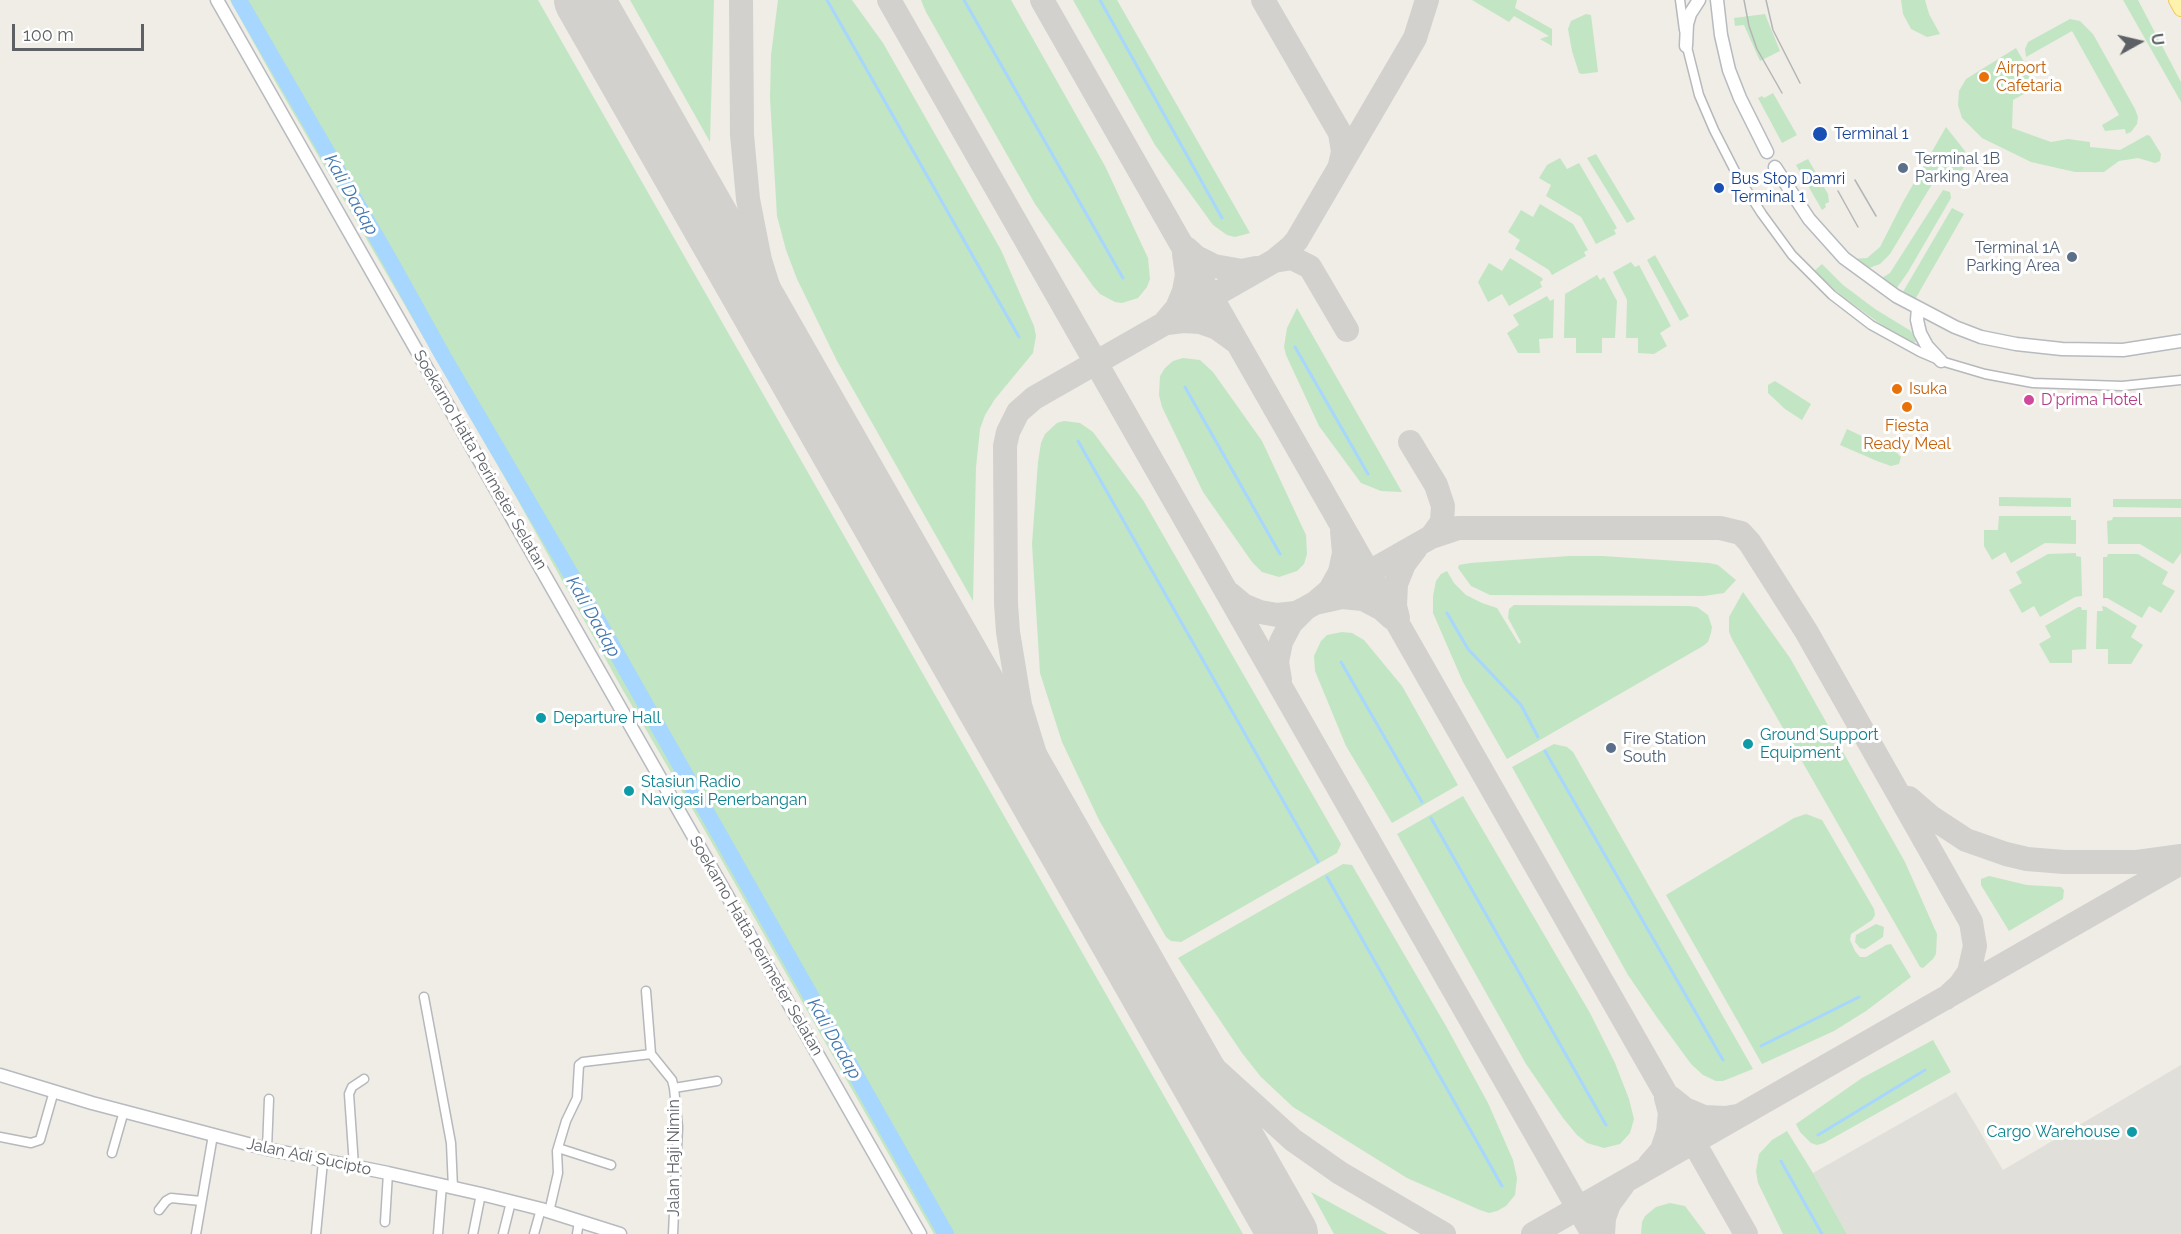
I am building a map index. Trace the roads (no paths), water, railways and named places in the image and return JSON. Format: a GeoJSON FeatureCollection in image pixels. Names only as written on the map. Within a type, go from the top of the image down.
{"type":"FeatureCollection","features":[{"type":"Feature","properties":{"kind":"main road","name":"Soekarno Hatta Perimeter Selatan"},"geometry":{"type":"LineString","coordinates":[[218,0],[920,1234]]}},
{"type":"Feature","properties":{"kind":"main road"},"geometry":{"type":"LineString","coordinates":[[1686,46],[1687,24],[1699,0]]}},
{"type":"Feature","properties":{"kind":"main road"},"geometry":{"type":"LineString","coordinates":[[1717,0],[1721,35],[1730,70],[1740,98],[1767,152]]}},
{"type":"Feature","properties":{"kind":"main road"},"geometry":{"type":"LineString","coordinates":[[2176,0],[2181,9]]}},
{"type":"Feature","properties":{"kind":"main road"},"geometry":{"type":"LineString","coordinates":[[1775,167],[1809,219],[1844,258],[1884,289],[1918,308],[1981,337],[2036,347],[2083,350],[2123,350],[2181,341]]}},
{"type":"Feature","properties":{"kind":"main road"},"geometry":{"type":"LineString","coordinates":[[1918,308],[1917,320],[1920,333],[1927,346],[1941,361]]}},
{"type":"Feature","properties":{"kind":"main road","name":"Jalan Adi Sucipto"},"geometry":{"type":"LineString","coordinates":[[0,1075],[267,1149],[448,1186],[545,1211],[578,1228],[620,1234]]}},
{"type":"Feature","properties":{"kind":"street"},"geometry":{"type":"LineString","coordinates":[[1680,0],[1686,46],[1699,95],[1735,171]]}},
{"type":"Feature","properties":{"kind":"street"},"geometry":{"type":"LineString","coordinates":[[1744,186],[1792,255],[1832,296],[1870,324],[1920,352],[1941,361],[1998,378],[2061,385],[2122,386],[2181,380]]}},
{"type":"Feature","properties":{"kind":"street"},"geometry":{"type":"LineString","coordinates":[[534,1234],[545,1211],[558,1173],[558,1148],[566,1121],[577,1098],[580,1063],[651,1054],[646,991]]}},
{"type":"Feature","properties":{"kind":"street"},"geometry":{"type":"LineString","coordinates":[[424,997],[452,1143],[448,1186],[438,1234]]}},
{"type":"Feature","properties":{"kind":"street","name":"Jalan Haji Nimin"},"geometry":{"type":"LineString","coordinates":[[651,1054],[672,1080],[674,1088],[678,1127],[673,1234]]}},
{"type":"Feature","properties":{"kind":"street"},"geometry":{"type":"LineString","coordinates":[[354,1166],[349,1094],[352,1087],[364,1079]]}},
{"type":"Feature","properties":{"kind":"street"},"geometry":{"type":"LineString","coordinates":[[674,1088],[717,1081]]}},
{"type":"Feature","properties":{"kind":"street"},"geometry":{"type":"LineString","coordinates":[[0,1137],[31,1143],[40,1140],[54,1091]]}},
{"type":"Feature","properties":{"kind":"street"},"geometry":{"type":"LineString","coordinates":[[267,1149],[269,1099]]}},
{"type":"Feature","properties":{"kind":"street"},"geometry":{"type":"LineString","coordinates":[[112,1153],[124,1111]]}},
{"type":"Feature","properties":{"kind":"street"},"geometry":{"type":"LineString","coordinates":[[196,1234],[213,1135]]}},
{"type":"Feature","properties":{"kind":"street"},"geometry":{"type":"LineString","coordinates":[[558,1148],[611,1165]]}},
{"type":"Feature","properties":{"kind":"street"},"geometry":{"type":"LineString","coordinates":[[316,1234],[322,1161]]}},
{"type":"Feature","properties":{"kind":"street"},"geometry":{"type":"LineString","coordinates":[[385,1221],[388,1173]]}},
{"type":"Feature","properties":{"kind":"street"},"geometry":{"type":"LineString","coordinates":[[473,1234],[481,1194]]}},
{"type":"Feature","properties":{"kind":"street"},"geometry":{"type":"LineString","coordinates":[[159,1210],[171,1198],[201,1202]]}},
{"type":"Feature","properties":{"kind":"street"},"geometry":{"type":"LineString","coordinates":[[503,1234],[511,1202]]}},
{"type":"Feature","properties":{"kind":"waterway","name":"Kali Dadap"},"geometry":{"type":"LineString","coordinates":[[239,0],[596,617],[946,1234]]}},
{"type":"Feature","properties":{"kind":"waterway"},"geometry":{"type":"LineString","coordinates":[[827,0],[1019,337]]}},
{"type":"Feature","properties":{"kind":"waterway"},"geometry":{"type":"LineString","coordinates":[[964,0],[1123,278]]}},
{"type":"Feature","properties":{"kind":"waterway"},"geometry":{"type":"LineString","coordinates":[[1100,0],[1222,218]]}},
{"type":"Feature","properties":{"kind":"waterway"},"geometry":{"type":"LineString","coordinates":[[1295,347],[1368,474]]}},
{"type":"Feature","properties":{"kind":"waterway"},"geometry":{"type":"LineString","coordinates":[[1185,387],[1280,554]]}},
{"type":"Feature","properties":{"kind":"waterway"},"geometry":{"type":"LineString","coordinates":[[1078,441],[1318,862]]}},
{"type":"Feature","properties":{"kind":"waterway"},"geometry":{"type":"LineString","coordinates":[[1447,613],[1468,649],[1521,705],[1538,737]]}},
{"type":"Feature","properties":{"kind":"waterway"},"geometry":{"type":"LineString","coordinates":[[1341,662],[1422,802]]}},
{"type":"Feature","properties":{"kind":"waterway"},"geometry":{"type":"LineString","coordinates":[[1545,751],[1723,1060]]}},
{"type":"Feature","properties":{"kind":"waterway"},"geometry":{"type":"LineString","coordinates":[[1431,818],[1606,1125]]}},
{"type":"Feature","properties":{"kind":"waterway"},"geometry":{"type":"LineString","coordinates":[[1327,877],[1502,1186]]}},
{"type":"Feature","properties":{"kind":"waterway"},"geometry":{"type":"LineString","coordinates":[[1761,1046],[1859,997]]}},
{"type":"Feature","properties":{"kind":"waterway"},"geometry":{"type":"LineString","coordinates":[[1818,1135],[1925,1070]]}},
{"type":"Feature","properties":{"kind":"waterway"},"geometry":{"type":"LineString","coordinates":[[1781,1161],[1822,1234]]}},
{"type":"Feature","properties":{"kind":"tunnel"},"geometry":{"type":"LineString","coordinates":[[1735,171],[1744,186]]}},
{"type":"Feature","properties":{"kind":"tram line"},"geometry":{"type":"LineString","coordinates":[[1744,0],[1749,26],[1757,49],[1782,93]]}},
{"type":"Feature","properties":{"kind":"tram line"},"geometry":{"type":"LineString","coordinates":[[1766,0],[1773,30],[1800,83]]}},
{"type":"Feature","properties":{"kind":"tram line"},"geometry":{"type":"LineString","coordinates":[[1855,180],[1876,216]]}},
{"type":"Feature","properties":{"kind":"tram line"},"geometry":{"type":"LineString","coordinates":[[1838,191],[1858,227]]}},
{"type":"Feature","properties":{"kind":"place","name":"Airport Cafetaria"},"geometry":{"type":"Point","coordinates":[1984,77]}},
{"type":"Feature","properties":{"kind":"place","name":"Terminal 1"},"geometry":{"type":"Point","coordinates":[1820,134]}},
{"type":"Feature","properties":{"kind":"place","name":"Terminal 1B Parking Area"},"geometry":{"type":"Point","coordinates":[1903,168]}},
{"type":"Feature","properties":{"kind":"place","name":"Bus Stop Damri Terminal 1"},"geometry":{"type":"Point","coordinates":[1719,188]}},
{"type":"Feature","properties":{"kind":"place","name":"Terminal 1A Parking Area"},"geometry":{"type":"Point","coordinates":[2072,257]}},
{"type":"Feature","properties":{"kind":"place","name":"Isuka"},"geometry":{"type":"Point","coordinates":[1897,389]}},
{"type":"Feature","properties":{"kind":"place","name":"D'prima Hotel"},"geometry":{"type":"Point","coordinates":[2029,400]}},
{"type":"Feature","properties":{"kind":"place","name":"Fiesta Ready Meal"},"geometry":{"type":"Point","coordinates":[1907,407]}},
{"type":"Feature","properties":{"kind":"place","name":"Departure Hall"},"geometry":{"type":"Point","coordinates":[541,718]}},
{"type":"Feature","properties":{"kind":"place","name":"Ground Support Equipment"},"geometry":{"type":"Point","coordinates":[1748,744]}},
{"type":"Feature","properties":{"kind":"place","name":"Fire Station South"},"geometry":{"type":"Point","coordinates":[1611,748]}},
{"type":"Feature","properties":{"kind":"place","name":"Stasiun Radio Navigasi Penerbangan"},"geometry":{"type":"Point","coordinates":[629,791]}},
{"type":"Feature","properties":{"kind":"place","name":"Cargo Warehouse"},"geometry":{"type":"Point","coordinates":[2132,1132]}}]}
